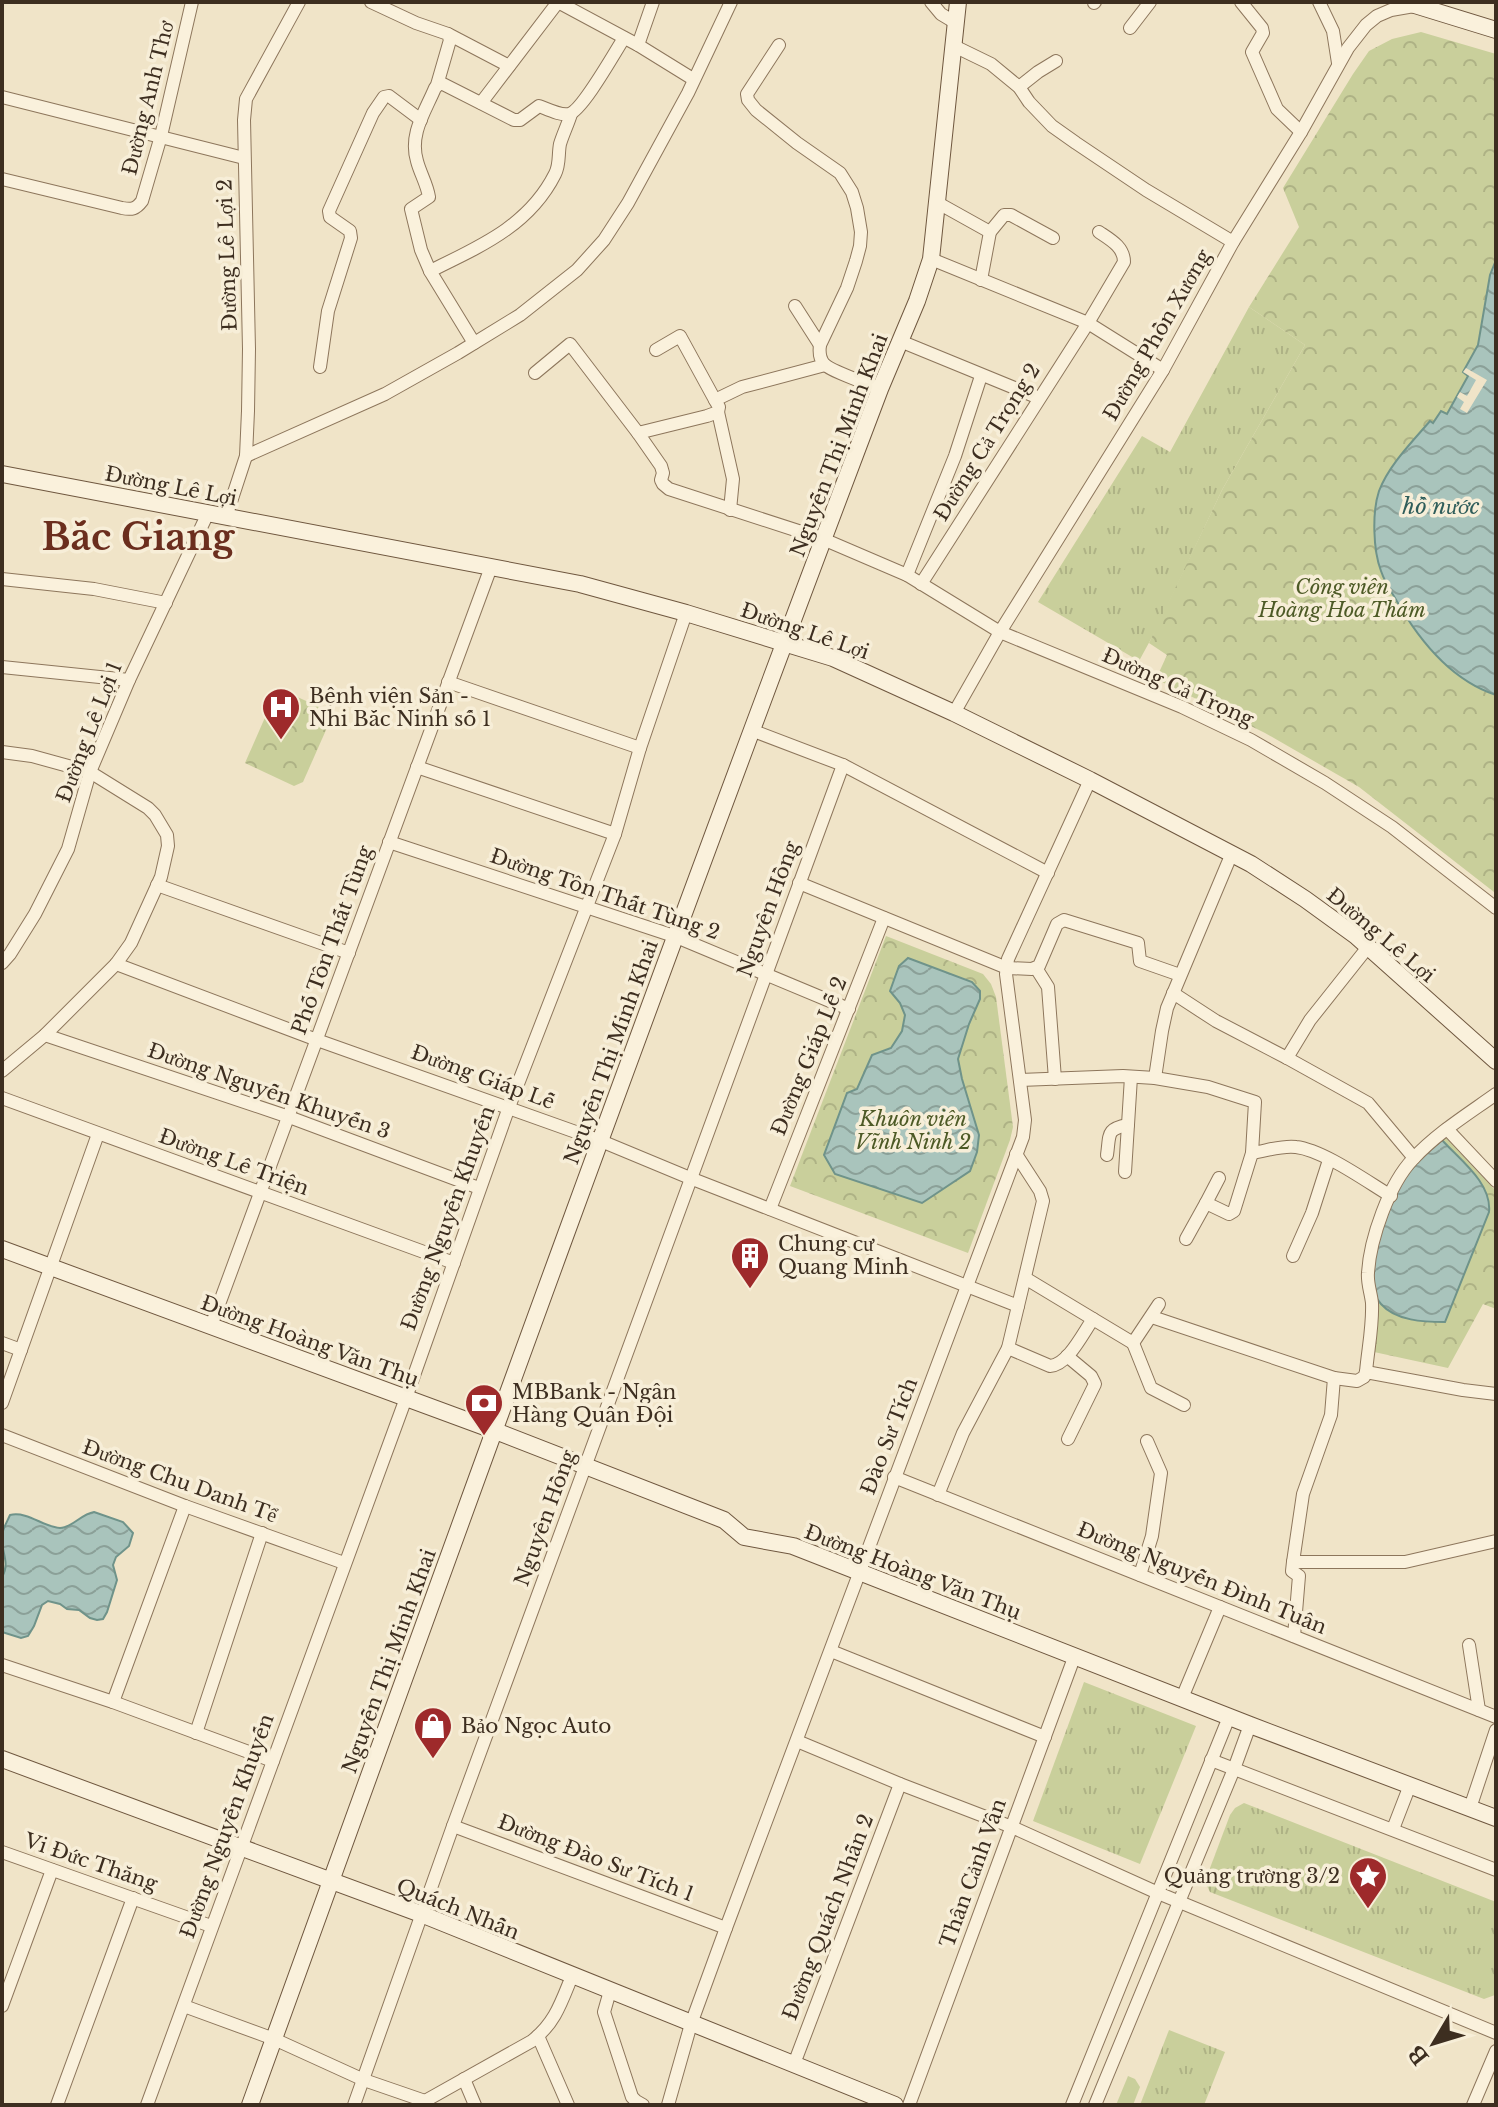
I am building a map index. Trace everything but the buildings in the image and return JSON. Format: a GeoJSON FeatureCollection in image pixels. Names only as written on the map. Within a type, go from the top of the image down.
{"type":"FeatureCollection","features":[{"type":"Feature","properties":{"kind":"street","name":"Đường Anh Thơ"},"geometry":{"type":"LineString","coordinates":[[2,179],[131,209],[138,207],[161,136],[192,2]]}},
{"type":"Feature","properties":{"kind":"street","name":"Đường Lê Lợi 2"},"geometry":{"type":"LineString","coordinates":[[226,517],[246,456],[249,349],[244,158],[246,99],[299,2]]}},
{"type":"Feature","properties":{"kind":"street"},"geometry":{"type":"LineString","coordinates":[[371,2],[448,34],[509,66]]}},
{"type":"Feature","properties":{"kind":"street"},"geometry":{"type":"LineString","coordinates":[[481,103],[558,2],[693,79]]}},
{"type":"Feature","properties":{"kind":"street"},"geometry":{"type":"LineString","coordinates":[[638,45],[653,2]]}},
{"type":"Feature","properties":{"kind":"street"},"geometry":{"type":"LineString","coordinates":[[246,456],[385,394],[520,315],[577,270],[604,240],[628,203],[688,93],[731,2]]}},
{"type":"Feature","properties":{"kind":"street"},"geometry":{"type":"LineString","coordinates":[[931,2],[941,14],[956,23]]}},
{"type":"Feature","properties":{"kind":"street","name":"Nguyễn Thị Minh Khai"},"geometry":{"type":"LineString","coordinates":[[250,2105],[674,936],[783,642],[917,301],[931,259],[958,2]]}},
{"type":"Feature","properties":{"kind":"street"},"geometry":{"type":"LineString","coordinates":[[1130,28],[1150,2]]}},
{"type":"Feature","properties":{"kind":"street"},"geometry":{"type":"LineString","coordinates":[[1241,2],[1262,28],[1263,36],[1252,52],[1274,104],[1301,132]]}},
{"type":"Feature","properties":{"kind":"street"},"geometry":{"type":"LineString","coordinates":[[1319,2],[1333,31],[1338,64]]}},
{"type":"Feature","properties":{"kind":"street"},"geometry":{"type":"LineString","coordinates":[[1411,4],[1496,30]]}},
{"type":"Feature","properties":{"kind":"street","name":"Đường Phồn Xương"},"geometry":{"type":"LineString","coordinates":[[954,713],[1000,632],[1163,370],[1233,242],[1301,132],[1348,48],[1377,16],[1411,4]]}},
{"type":"Feature","properties":{"kind":"street"},"geometry":{"type":"LineString","coordinates":[[448,34],[450,40],[437,85],[415,131],[414,152],[429,197],[411,209],[421,250],[430,271],[474,343]]}},
{"type":"Feature","properties":{"kind":"street"},"geometry":{"type":"LineString","coordinates":[[437,85],[443,84],[514,120],[520,120],[539,106],[571,114],[593,88],[624,38]]}},
{"type":"Feature","properties":{"kind":"street"},"geometry":{"type":"LineString","coordinates":[[779,45],[747,94],[748,100],[797,143],[840,173],[852,192],[861,232],[860,246],[847,288],[820,345],[819,351],[825,365]]}},
{"type":"Feature","properties":{"kind":"street"},"geometry":{"type":"LineString","coordinates":[[954,46],[991,64],[1019,87],[1052,126],[1146,190],[1233,242]]}},
{"type":"Feature","properties":{"kind":"street"},"geometry":{"type":"LineString","coordinates":[[1019,87],[1056,61]]}},
{"type":"Feature","properties":{"kind":"street"},"geometry":{"type":"LineString","coordinates":[[320,367],[328,311],[351,238],[350,231],[330,217],[329,211],[373,113],[384,97],[389,96],[421,120]]}},
{"type":"Feature","properties":{"kind":"street"},"geometry":{"type":"LineString","coordinates":[[2,97],[244,158]]}},
{"type":"Feature","properties":{"kind":"street"},"geometry":{"type":"LineString","coordinates":[[430,271],[491,241],[515,224],[541,196],[557,172],[561,142],[571,114]]}},
{"type":"Feature","properties":{"kind":"street"},"geometry":{"type":"LineString","coordinates":[[938,203],[990,232]]}},
{"type":"Feature","properties":{"kind":"street"},"geometry":{"type":"LineString","coordinates":[[981,280],[990,232],[1004,215],[1011,215],[1053,238]]}},
{"type":"Feature","properties":{"kind":"street","name":"Đường Cả Trọng 2"},"geometry":{"type":"LineString","coordinates":[[921,584],[1124,262],[1120,248],[1099,232]]}},
{"type":"Feature","properties":{"kind":"street"},"geometry":{"type":"LineString","coordinates":[[931,259],[1088,323],[1163,370]]}},
{"type":"Feature","properties":{"kind":"street"},"geometry":{"type":"LineString","coordinates":[[795,306],[820,345]]}},
{"type":"Feature","properties":{"kind":"street"},"geometry":{"type":"LineString","coordinates":[[656,350],[680,336],[716,406],[733,479],[730,510]]}},
{"type":"Feature","properties":{"kind":"street"},"geometry":{"type":"LineString","coordinates":[[900,341],[1039,398]]}},
{"type":"Feature","properties":{"kind":"street"},"geometry":{"type":"LineString","coordinates":[[535,373],[570,344],[638,433],[716,406],[742,387],[825,365],[880,389]]}},
{"type":"Feature","properties":{"kind":"street"},"geometry":{"type":"LineString","coordinates":[[907,575],[955,456],[981,376]]}},
{"type":"Feature","properties":{"kind":"street","name":"Đường Cả Trọng"},"geometry":{"type":"LineString","coordinates":[[638,433],[661,466],[663,484],[679,494],[823,539],[907,575],[1000,632],[1182,707],[1264,748],[1392,827],[1496,908]]}},
{"type":"Feature","properties":{"kind":"street","name":"Đường Lê Lợi"},"geometry":{"type":"LineString","coordinates":[[2,474],[580,584],[833,658],[954,713],[1232,853],[1305,899],[1368,947],[1494,1056]]}},
{"type":"Feature","properties":{"kind":"street","name":"Đường Lê Lợi 1"},"geometry":{"type":"LineString","coordinates":[[2,963],[35,914],[68,849],[90,772],[129,680],[208,513]]}},
{"type":"Feature","properties":{"kind":"street","name":"Phố Tôn Thất Tùng"},"geometry":{"type":"LineString","coordinates":[[211,1326],[491,567]]}},
{"type":"Feature","properties":{"kind":"street"},"geometry":{"type":"LineString","coordinates":[[2,579],[94,589],[166,603]]}},
{"type":"Feature","properties":{"kind":"street","name":"Đường Nguyễn Khuyến"},"geometry":{"type":"LineString","coordinates":[[147,2105],[406,1398],[479,1188],[615,834],[640,748],[686,613]]}},
{"type":"Feature","properties":{"kind":"street"},"geometry":{"type":"LineString","coordinates":[[2,667],[129,680]]}},
{"type":"Feature","properties":{"kind":"street"},"geometry":{"type":"LineString","coordinates":[[448,682],[640,748]]}},
{"type":"Feature","properties":{"kind":"street"},"geometry":{"type":"LineString","coordinates":[[751,730],[843,765],[1048,873]]}},
{"type":"Feature","properties":{"kind":"street"},"geometry":{"type":"LineString","coordinates":[[2,752],[32,756],[90,772],[148,808],[167,835],[168,846],[157,885],[131,943],[116,964],[45,1035],[2,1071]]}},
{"type":"Feature","properties":{"kind":"street","name":"Nguyên Hồng"},"geometry":{"type":"LineString","coordinates":[[354,2105],[453,1826],[843,765]]}},
{"type":"Feature","properties":{"kind":"street"},"geometry":{"type":"LineString","coordinates":[[417,767],[615,834]]}},
{"type":"Feature","properties":{"kind":"street","name":"Đào Sư Tích"},"geometry":{"type":"LineString","coordinates":[[668,2105],[691,2024],[726,1928],[1025,1127],[1008,959],[1090,780]]}},
{"type":"Feature","properties":{"kind":"street","name":"Đường Tôn Thất Tùng 2"},"geometry":{"type":"LineString","coordinates":[[389,842],[674,936],[849,1009]]}},
{"type":"Feature","properties":{"kind":"street"},"geometry":{"type":"LineString","coordinates":[[1155,1078],[1163,1021],[1232,853]]}},
{"type":"Feature","properties":{"kind":"street"},"geometry":{"type":"LineString","coordinates":[[799,883],[1007,968],[1036,968]]}},
{"type":"Feature","properties":{"kind":"street"},"geometry":{"type":"LineString","coordinates":[[157,885],[349,953]]}},
{"type":"Feature","properties":{"kind":"street","name":"Đường Giáp Lễ 2"},"geometry":{"type":"LineString","coordinates":[[770,1209],[884,918]]}},
{"type":"Feature","properties":{"kind":"street"},"geometry":{"type":"LineString","coordinates":[[1036,968],[1057,924],[1064,920],[1138,943],[1140,961],[1180,975]]}},
{"type":"Feature","properties":{"kind":"street"},"geometry":{"type":"LineString","coordinates":[[1287,1058],[1310,1020],[1368,947]]}},
{"type":"Feature","properties":{"kind":"street","name":"Đường Giáp Lễ"},"geometry":{"type":"LineString","coordinates":[[116,964],[317,1040],[601,1141],[1018,1306]]}},
{"type":"Feature","properties":{"kind":"street"},"geometry":{"type":"LineString","coordinates":[[1036,968],[1048,987],[1055,1079]]}},
{"type":"Feature","properties":{"kind":"street"},"geometry":{"type":"LineString","coordinates":[[1173,993],[1216,1021],[1368,1103],[1414,1158]]}},
{"type":"Feature","properties":{"kind":"street","name":"Đường Nguyễn Khuyến 3"},"geometry":{"type":"LineString","coordinates":[[45,1035],[289,1117],[479,1188]]}},
{"type":"Feature","properties":{"kind":"street"},"geometry":{"type":"LineString","coordinates":[[1125,1172],[1131,1077]]}},
{"type":"Feature","properties":{"kind":"street"},"geometry":{"type":"LineString","coordinates":[[1020,1080],[1155,1078],[1208,1087],[1255,1102],[1252,1153],[1232,1213],[1206,1203]]}},
{"type":"Feature","properties":{"kind":"street"},"geometry":{"type":"LineString","coordinates":[[1152,1317],[1334,1378],[1357,1381],[1364,1377],[1372,1303],[1368,1274],[1381,1214],[1400,1176],[1414,1158],[1447,1129],[1496,1094]]}},
{"type":"Feature","properties":{"kind":"street","name":"Đường Lê Triện"},"geometry":{"type":"LineString","coordinates":[[2,1098],[454,1263]]}},
{"type":"Feature","properties":{"kind":"street"},"geometry":{"type":"LineString","coordinates":[[1107,1155],[1110,1131],[1128,1125]]}},
{"type":"Feature","properties":{"kind":"street"},"geometry":{"type":"LineString","coordinates":[[1447,1129],[1496,1181]]}},
{"type":"Feature","properties":{"kind":"street"},"geometry":{"type":"LineString","coordinates":[[2,1403],[98,1134]]}},
{"type":"Feature","properties":{"kind":"street"},"geometry":{"type":"LineString","coordinates":[[1252,1153],[1291,1146],[1306,1149],[1391,1196]]}},
{"type":"Feature","properties":{"kind":"street"},"geometry":{"type":"LineString","coordinates":[[938,1495],[963,1433],[1008,1348],[1043,1201],[1016,1154]]}},
{"type":"Feature","properties":{"kind":"street"},"geometry":{"type":"LineString","coordinates":[[1293,1256],[1312,1213],[1329,1160]]}},
{"type":"Feature","properties":{"kind":"street"},"geometry":{"type":"LineString","coordinates":[[1186,1239],[1219,1178]]}},
{"type":"Feature","properties":{"kind":"street","name":"Đường Hoàng Văn Thụ"},"geometry":{"type":"LineString","coordinates":[[2,1249],[493,1430],[724,1520],[744,1537],[793,1546],[1496,1818]]}},
{"type":"Feature","properties":{"kind":"street"},"geometry":{"type":"LineString","coordinates":[[1025,1278],[1133,1343],[1151,1388],[1184,1405]]}},
{"type":"Feature","properties":{"kind":"street"},"geometry":{"type":"LineString","coordinates":[[1133,1343],[1159,1304]]}},
{"type":"Feature","properties":{"kind":"street"},"geometry":{"type":"LineString","coordinates":[[1008,1348],[1050,1366],[1062,1363],[1093,1319]]}},
{"type":"Feature","properties":{"kind":"street"},"geometry":{"type":"LineString","coordinates":[[2,1343],[21,1350]]}},
{"type":"Feature","properties":{"kind":"street"},"geometry":{"type":"LineString","coordinates":[[1067,1356],[1091,1376],[1095,1384],[1068,1439]]}},
{"type":"Feature","properties":{"kind":"street"},"geometry":{"type":"LineString","coordinates":[[1366,1372],[1496,1394]]}},
{"type":"Feature","properties":{"kind":"street"},"geometry":{"type":"LineString","coordinates":[[1294,1636],[1299,1576],[1292,1571],[1303,1494],[1331,1415],[1334,1378]]}},
{"type":"Feature","properties":{"kind":"street","name":"Đường Chu Danh Tể"},"geometry":{"type":"LineString","coordinates":[[2,1435],[344,1563]]}},
{"type":"Feature","properties":{"kind":"street"},"geometry":{"type":"LineString","coordinates":[[1140,1575],[1152,1536],[1161,1473],[1147,1441]]}},
{"type":"Feature","properties":{"kind":"street","name":"Đường Nguyễn Đình Tuân"},"geometry":{"type":"LineString","coordinates":[[894,1477],[1496,1717]]}},
{"type":"Feature","properties":{"kind":"street"},"geometry":{"type":"LineString","coordinates":[[113,1702],[185,1506]]}},
{"type":"Feature","properties":{"kind":"street"},"geometry":{"type":"LineString","coordinates":[[196,1733],[262,1533]]}},
{"type":"Feature","properties":{"kind":"street"},"geometry":{"type":"LineString","coordinates":[[1293,1562],[1405,1562],[1496,1541]]}},
{"type":"Feature","properties":{"kind":"street"},"geometry":{"type":"LineString","coordinates":[[1182,1698],[1220,1607]]}},
{"type":"Feature","properties":{"kind":"street"},"geometry":{"type":"LineString","coordinates":[[1469,1645],[1479,1710]]}},
{"type":"Feature","properties":{"kind":"street"},"geometry":{"type":"LineString","coordinates":[[831,1651],[1045,1737]]}},
{"type":"Feature","properties":{"kind":"street","name":"Thân Cảnh Vân"},"geometry":{"type":"LineString","coordinates":[[909,2105],[1075,1655]]}},
{"type":"Feature","properties":{"kind":"street"},"geometry":{"type":"LineString","coordinates":[[2,1665],[273,1761]]}},
{"type":"Feature","properties":{"kind":"street"},"geometry":{"type":"LineString","coordinates":[[1072,2105],[1229,1717]]}},
{"type":"Feature","properties":{"kind":"street"},"geometry":{"type":"LineString","coordinates":[[1095,2105],[1250,1725]]}},
{"type":"Feature","properties":{"kind":"street"},"geometry":{"type":"LineString","coordinates":[[1470,1808],[1496,1730]]}},
{"type":"Feature","properties":{"kind":"street"},"geometry":{"type":"LineString","coordinates":[[797,1741],[1012,1827],[1158,1893],[1496,2033]]}},
{"type":"Feature","properties":{"kind":"street","name":"Quách Nhẫn"},"geometry":{"type":"LineString","coordinates":[[2,1759],[421,1914],[895,2105]]}},
{"type":"Feature","properties":{"kind":"street"},"geometry":{"type":"LineString","coordinates":[[1211,1760],[1496,1870]]}},
{"type":"Feature","properties":{"kind":"street","name":"Đường Quách Nhẫn 2"},"geometry":{"type":"LineString","coordinates":[[794,2064],[900,1784]]}},
{"type":"Feature","properties":{"kind":"street"},"geometry":{"type":"LineString","coordinates":[[1393,1829],[1410,1785]]}},
{"type":"Feature","properties":{"kind":"street","name":"Đường Đào Sư Tích 1"},"geometry":{"type":"LineString","coordinates":[[453,1826],[726,1928]]}},
{"type":"Feature","properties":{"kind":"street","name":"Vi Đức Thăng"},"geometry":{"type":"LineString","coordinates":[[2,1852],[211,1926]]}},
{"type":"Feature","properties":{"kind":"street"},"geometry":{"type":"LineString","coordinates":[[2,2006],[52,1870]]}},
{"type":"Feature","properties":{"kind":"street"},"geometry":{"type":"LineString","coordinates":[[57,2105],[133,1898]]}},
{"type":"Feature","properties":{"kind":"street"},"geometry":{"type":"LineString","coordinates":[[184,2006],[274,2039],[424,2103],[545,2031],[555,2018],[572,1976]]}},
{"type":"Feature","properties":{"kind":"street"},"geometry":{"type":"LineString","coordinates":[[610,1991],[604,2012],[632,2097],[643,2105]]}},
{"type":"Feature","properties":{"kind":"street"},"geometry":{"type":"LineString","coordinates":[[538,2036],[568,2105]]}},
{"type":"Feature","properties":{"kind":"street"},"geometry":{"type":"LineString","coordinates":[[1473,2105],[1496,2051]]}},
{"type":"Feature","properties":{"kind":"street"},"geometry":{"type":"LineString","coordinates":[[464,2079],[475,2105]]}},
{"type":"Feature","properties":{"kind":"green space","name":"Công viên Hoàng Hoa Thám"},"geometry":{"type":"Polygon","coordinates":[[[1421,32],[1496,54],[1496,892],[1359,787],[1265,733],[1156,679],[1167,655],[1149,643],[1222,490],[1305,345],[1249,307],[1299,227],[1283,188],[1369,51],[1392,39],[1421,32]]]}},
{"type":"Feature","properties":{"kind":"green space"},"geometry":{"type":"Polygon","coordinates":[[[1249,307],[1305,345],[1222,490],[1139,661],[1038,602],[1142,436],[1170,452],[1249,307]]]}},
{"type":"Feature","properties":{"kind":"green space"},"geometry":{"type":"Polygon","coordinates":[[[278,688],[330,712],[330,721],[303,782],[294,786],[245,763],[278,688]]]}},
{"type":"Feature","properties":{"kind":"green space","name":"Khuôn viên Vĩnh Ninh 2"},"geometry":{"type":"Polygon","coordinates":[[[886,936],[983,974],[996,997],[1013,1127],[968,1253],[790,1186],[886,936]]]}},
{"type":"Feature","properties":{"kind":"green space"},"geometry":{"type":"Polygon","coordinates":[[[1444,1136],[1496,1191],[1496,1309],[1483,1304],[1448,1368],[1374,1352],[1370,1283],[1444,1136]]]}},
{"type":"Feature","properties":{"kind":"green space"},"geometry":{"type":"Polygon","coordinates":[[[1084,1682],[1196,1726],[1140,1864],[1033,1821],[1084,1682]]]}},
{"type":"Feature","properties":{"kind":"green space"},"geometry":{"type":"Polygon","coordinates":[[[1244,1803],[1496,1902],[1495,1995],[1484,1999],[1210,1892],[1206,1884],[1207,1876],[1230,1815],[1244,1803]]]}},
{"type":"Feature","properties":{"kind":"green space"},"geometry":{"type":"Polygon","coordinates":[[[1169,2030],[1225,2052],[1204,2105],[1140,2105],[1169,2030]]]}},
{"type":"Feature","properties":{"kind":"green space"},"geometry":{"type":"Polygon","coordinates":[[[1128,2076],[1135,2079],[1140,2087],[1133,2105],[1116,2105],[1128,2076]]]}},
{"type":"Feature","properties":{"kind":"water","name":"hồ nước"},"geometry":{"type":"Polygon","coordinates":[[[1496,260],[1496,695],[1450,669],[1425,643],[1382,574],[1374,531],[1379,491],[1389,472],[1430,421],[1433,423],[1441,411],[1447,414],[1468,376],[1463,372],[1478,345],[1490,275],[1496,260]]]}},
{"type":"Feature","properties":{"kind":"water"},"geometry":{"type":"Polygon","coordinates":[[[908,958],[972,982],[980,991],[980,999],[958,1059],[979,1135],[977,1152],[970,1171],[922,1203],[835,1174],[824,1155],[847,1093],[857,1089],[872,1055],[891,1048],[902,1031],[905,1015],[890,991],[899,966],[908,958]]]}},
{"type":"Feature","properties":{"kind":"water"},"geometry":{"type":"Polygon","coordinates":[[[1442,1140],[1480,1182],[1489,1201],[1489,1212],[1445,1322],[1419,1321],[1394,1314],[1381,1304],[1371,1275],[1373,1256],[1385,1217],[1402,1183],[1417,1162],[1442,1140]]]}},
{"type":"Feature","properties":{"kind":"water"},"geometry":{"type":"Polygon","coordinates":[[[94,1512],[123,1522],[133,1533],[129,1546],[116,1557],[113,1565],[117,1580],[103,1619],[90,1618],[79,1610],[48,1601],[42,1605],[28,1636],[21,1638],[2,1632],[2,1577],[6,1566],[2,1535],[10,1515],[23,1515],[60,1528],[94,1512]]]}},
{"type":"Feature","properties":{"kind":"pier"},"geometry":{"type":"Polygon","coordinates":[[[1466,368],[1487,380],[1467,413],[1460,409],[1464,402],[1457,397],[1460,392],[1467,396],[1476,380],[1463,372],[1466,368]]]}},
{"type":"Feature","properties":{"kind":"place","name":"Bệnh viện Sản - Nhi Bắc Ninh số 1"},"geometry":{"type":"Point","coordinates":[281,741]}},
{"type":"Feature","properties":{"kind":"place","name":"Chung cư Quang Minh"},"geometry":{"type":"Point","coordinates":[750,1290]}},
{"type":"Feature","properties":{"kind":"place","name":"MBBank - Ngân Hàng Quân Đội"},"geometry":{"type":"Point","coordinates":[484,1437]}},
{"type":"Feature","properties":{"kind":"place","name":"Bảo Ngọc Auto"},"geometry":{"type":"Point","coordinates":[433,1760]}},
{"type":"Feature","properties":{"kind":"place","name":"Quảng trường 3/2"},"geometry":{"type":"Point","coordinates":[1368,1910]}},
{"type":"Feature","properties":{"kind":"district","name":"Bắc Giang"},"geometry":{"type":"Point","coordinates":[138,537]}}]}
